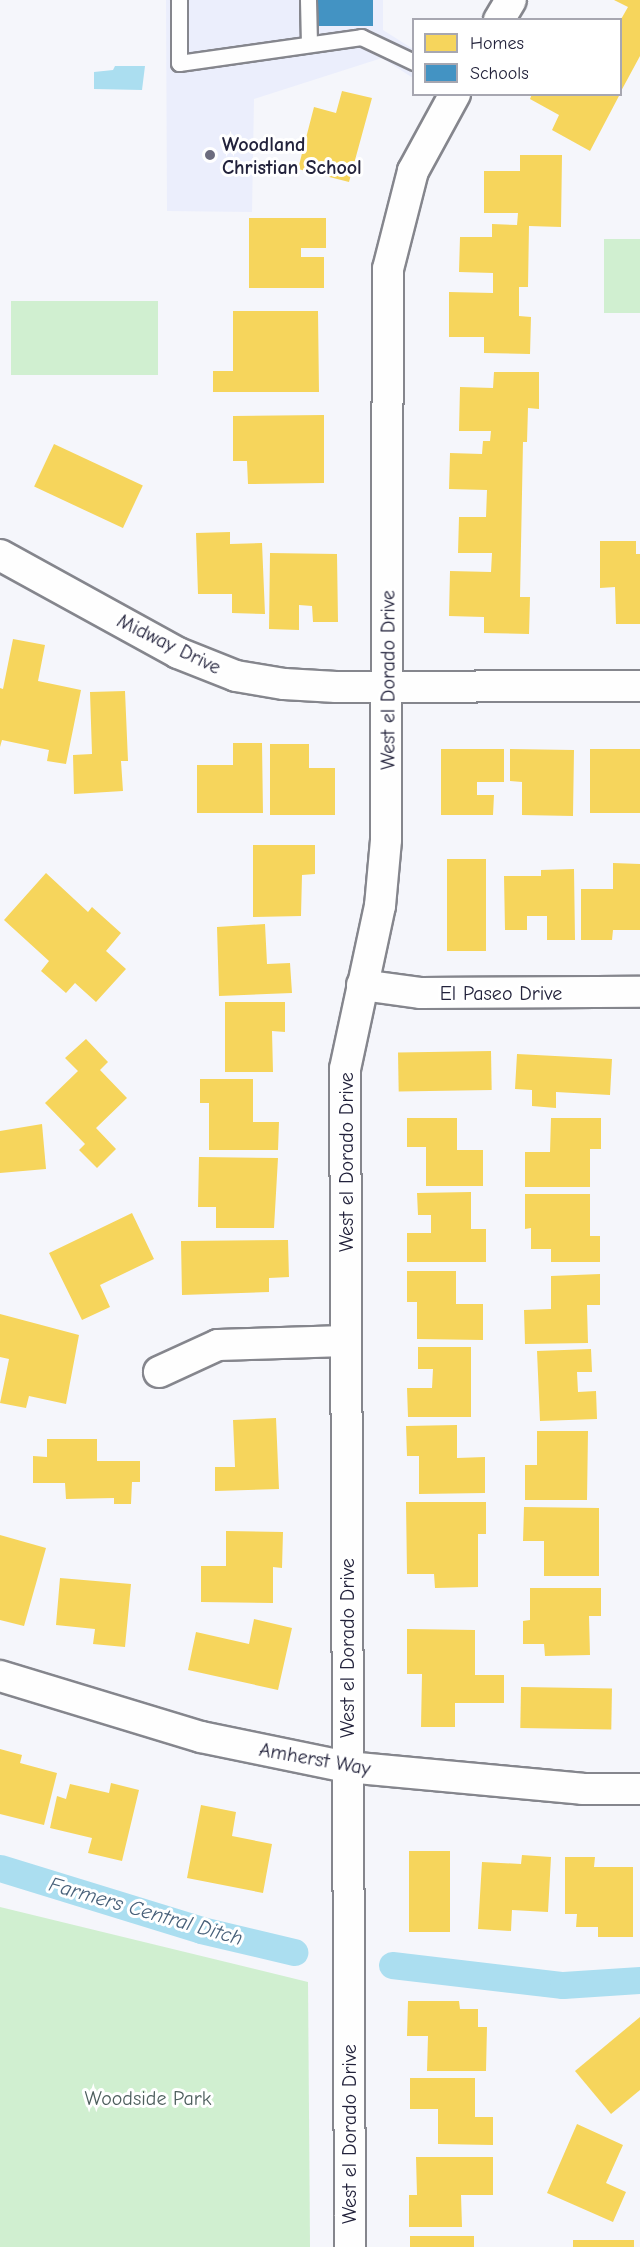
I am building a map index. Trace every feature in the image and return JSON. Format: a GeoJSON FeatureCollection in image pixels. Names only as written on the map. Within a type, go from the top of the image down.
{"type":"FeatureCollection","features":[{"type":"Feature","properties":{"kind":"street"},"geometry":{"type":"LineString","coordinates":[[500,18],[511,0]]}},
{"type":"Feature","properties":{"kind":"street","name":"West el Dorado Drive"},"geometry":{"type":"LineString","coordinates":[[350,2247],[345,1069],[380,906],[387,840],[388,269],[413,171],[454,96]]}},
{"type":"Feature","properties":{"kind":"street","name":"Midway Drive"},"geometry":{"type":"LineString","coordinates":[[0,555],[178,653],[236,676],[284,684],[389,687],[640,686]]}},
{"type":"Feature","properties":{"kind":"street","name":"El Paseo Drive"},"geometry":{"type":"LineString","coordinates":[[362,985],[421,993],[640,992]]}},
{"type":"Feature","properties":{"kind":"street"},"geometry":{"type":"LineString","coordinates":[[159,1372],[218,1345],[345,1341]]}},
{"type":"Feature","properties":{"kind":"street","name":"Amherst Way"},"geometry":{"type":"LineString","coordinates":[[0,1676],[201,1737],[347,1767],[582,1789],[640,1789]]}},
{"type":"Feature","properties":{"kind":"lane"},"geometry":{"type":"LineString","coordinates":[[179,0],[179,63],[361,37],[412,61]]}},
{"type":"Feature","properties":{"kind":"lane"},"geometry":{"type":"LineString","coordinates":[[308,0],[309,44]]}},
{"type":"Feature","properties":{"kind":"shaded area","name":"Woodland Christian School"},"geometry":{"type":"Polygon","coordinates":[[[166,0],[383,0],[383,30],[412,48],[412,77],[382,58],[254,99],[252,212],[167,211],[166,0]]]}},
{"type":"Feature","properties":{"kind":"green space"},"geometry":{"type":"Polygon","coordinates":[[[604,239],[640,239],[640,313],[604,313],[604,239]]]}},
{"type":"Feature","properties":{"kind":"green space"},"geometry":{"type":"Polygon","coordinates":[[[11,301],[158,301],[158,375],[11,375],[11,301]]]}},
{"type":"Feature","properties":{"kind":"green space","name":"Woodside Park"},"geometry":{"type":"Polygon","coordinates":[[[0,1907],[308,1982],[310,2247],[0,2247],[0,1907]]]}},
{"type":"Feature","properties":{"kind":"water"},"geometry":{"type":"Polygon","coordinates":[[[115,66],[145,66],[142,90],[94,89],[94,72],[113,70],[115,66]]]}},
{"type":"Feature","properties":{"kind":"building: Homes"},"geometry":{"type":"Polygon","coordinates":[[[614,0],[640,0],[640,56],[622,89],[622,18],[628,7],[614,0]]]}},
{"type":"Feature","properties":{"kind":"building: Homes"},"geometry":{"type":"Polygon","coordinates":[[[342,91],[372,98],[349,182],[298,169],[314,107],[336,113],[342,91]]]}},
{"type":"Feature","properties":{"kind":"building: Homes"},"geometry":{"type":"Polygon","coordinates":[[[531,96],[619,96],[590,151],[552,130],[559,115],[530,99],[531,96]]]}},
{"type":"Feature","properties":{"kind":"building: Homes"},"geometry":{"type":"Polygon","coordinates":[[[520,155],[562,155],[561,227],[529,226],[528,287],[519,287],[519,316],[531,317],[530,354],[484,353],[484,337],[449,337],[449,292],[493,293],[493,273],[459,272],[460,237],[492,237],[492,224],[517,225],[518,213],[484,213],[484,171],[520,171],[520,155]]]}},
{"type":"Feature","properties":{"kind":"building: Homes"},"geometry":{"type":"Polygon","coordinates":[[[249,218],[326,218],[326,248],[301,248],[301,257],[324,257],[324,288],[249,288],[249,218]]]}},
{"type":"Feature","properties":{"kind":"building: Homes"},"geometry":{"type":"Polygon","coordinates":[[[233,311],[318,311],[319,392],[213,392],[213,371],[233,371],[233,311]]]}},
{"type":"Feature","properties":{"kind":"building: Homes"},"geometry":{"type":"Polygon","coordinates":[[[494,372],[539,372],[539,409],[528,408],[527,442],[523,442],[520,597],[530,597],[529,634],[484,633],[484,617],[449,616],[450,571],[491,572],[492,553],[458,553],[459,517],[486,517],[487,490],[449,489],[450,453],[482,454],[483,441],[490,441],[491,431],[459,431],[460,387],[493,388],[494,372]]]}},
{"type":"Feature","properties":{"kind":"building: Homes"},"geometry":{"type":"Polygon","coordinates":[[[324,415],[324,483],[248,484],[247,461],[233,461],[233,416],[324,415]]]}},
{"type":"Feature","properties":{"kind":"building: Homes"},"geometry":{"type":"Polygon","coordinates":[[[54,444],[143,485],[123,528],[34,487],[54,444]]]}},
{"type":"Feature","properties":{"kind":"building: Homes"},"geometry":{"type":"Polygon","coordinates":[[[230,532],[230,544],[262,543],[265,614],[232,613],[232,594],[198,594],[196,533],[230,532]]]}},
{"type":"Feature","properties":{"kind":"building: Homes"},"geometry":{"type":"Polygon","coordinates":[[[600,541],[636,541],[636,554],[640,554],[640,624],[616,624],[615,587],[600,588],[600,541]]]}},
{"type":"Feature","properties":{"kind":"building: Homes"},"geometry":{"type":"Polygon","coordinates":[[[270,553],[337,554],[338,622],[313,622],[312,606],[299,605],[299,630],[269,629],[270,553]]]}},
{"type":"Feature","properties":{"kind":"building: Homes"},"geometry":{"type":"Polygon","coordinates":[[[13,639],[45,645],[38,681],[81,690],[66,764],[47,761],[49,750],[2,740],[0,747],[0,688],[3,689],[13,639]]]}},
{"type":"Feature","properties":{"kind":"building: Homes"},"geometry":{"type":"Polygon","coordinates":[[[125,691],[128,761],[121,761],[123,791],[74,794],[73,755],[92,754],[90,692],[125,691]]]}},
{"type":"Feature","properties":{"kind":"building: Homes"},"geometry":{"type":"Polygon","coordinates":[[[233,743],[262,743],[263,813],[197,813],[197,765],[233,765],[233,743]]]}},
{"type":"Feature","properties":{"kind":"building: Homes"},"geometry":{"type":"Polygon","coordinates":[[[270,744],[309,744],[309,768],[335,768],[335,815],[270,815],[270,744]]]}},
{"type":"Feature","properties":{"kind":"building: Homes"},"geometry":{"type":"Polygon","coordinates":[[[441,749],[504,749],[504,782],[477,782],[477,795],[494,795],[493,815],[441,815],[441,749]]]}},
{"type":"Feature","properties":{"kind":"building: Homes"},"geometry":{"type":"Polygon","coordinates":[[[510,749],[574,750],[573,816],[522,815],[522,782],[510,781],[510,749]]]}},
{"type":"Feature","properties":{"kind":"building: Homes"},"geometry":{"type":"Polygon","coordinates":[[[590,749],[640,749],[640,813],[590,813],[590,749]]]}},
{"type":"Feature","properties":{"kind":"building: Homes"},"geometry":{"type":"Polygon","coordinates":[[[253,845],[315,845],[315,874],[302,875],[301,916],[253,917],[253,845]]]}},
{"type":"Feature","properties":{"kind":"building: Homes"},"geometry":{"type":"Polygon","coordinates":[[[447,859],[486,859],[486,951],[447,951],[447,859]]]}},
{"type":"Feature","properties":{"kind":"building: Homes"},"geometry":{"type":"Polygon","coordinates":[[[613,863],[640,864],[640,930],[613,930],[612,940],[581,940],[581,889],[613,889],[613,863]]]}},
{"type":"Feature","properties":{"kind":"building: Homes"},"geometry":{"type":"Polygon","coordinates":[[[574,869],[575,940],[547,940],[547,916],[527,916],[527,930],[505,930],[504,876],[541,876],[541,870],[574,869]]]}},
{"type":"Feature","properties":{"kind":"building: Homes"},"geometry":{"type":"Polygon","coordinates":[[[46,873],[88,912],[92,907],[121,933],[106,951],[126,969],[96,1002],[75,983],[66,993],[41,971],[49,961],[4,920],[46,873]]]}},
{"type":"Feature","properties":{"kind":"building: Homes"},"geometry":{"type":"Polygon","coordinates":[[[265,924],[267,964],[290,963],[292,993],[219,996],[217,927],[265,924]]]}},
{"type":"Feature","properties":{"kind":"building: Homes"},"geometry":{"type":"Polygon","coordinates":[[[225,1002],[285,1002],[285,1032],[272,1031],[273,1072],[225,1072],[225,1002]]]}},
{"type":"Feature","properties":{"kind":"building: Homes"},"geometry":{"type":"Polygon","coordinates":[[[86,1039],[108,1062],[100,1070],[127,1098],[96,1128],[116,1149],[97,1168],[79,1150],[85,1144],[45,1103],[78,1071],[65,1058],[86,1039]]]}},
{"type":"Feature","properties":{"kind":"building: Homes"},"geometry":{"type":"Polygon","coordinates":[[[491,1051],[492,1090],[399,1092],[398,1053],[491,1051]]]}},
{"type":"Feature","properties":{"kind":"building: Homes"},"geometry":{"type":"Polygon","coordinates":[[[517,1054],[612,1059],[610,1095],[556,1092],[556,1108],[532,1106],[532,1090],[515,1089],[517,1054]]]}},
{"type":"Feature","properties":{"kind":"building: Homes"},"geometry":{"type":"Polygon","coordinates":[[[200,1079],[253,1079],[253,1122],[279,1122],[278,1150],[209,1150],[209,1103],[200,1103],[200,1079]]]}},
{"type":"Feature","properties":{"kind":"building: Homes"},"geometry":{"type":"Polygon","coordinates":[[[407,1118],[457,1118],[457,1150],[483,1150],[483,1186],[426,1186],[426,1147],[407,1147],[407,1118]]]}},
{"type":"Feature","properties":{"kind":"building: Homes"},"geometry":{"type":"Polygon","coordinates":[[[551,1118],[601,1118],[601,1149],[590,1149],[590,1187],[525,1187],[525,1152],[550,1152],[551,1118]]]}},
{"type":"Feature","properties":{"kind":"building: Homes"},"geometry":{"type":"Polygon","coordinates":[[[42,1124],[46,1169],[0,1173],[0,1131],[42,1124]]]}},
{"type":"Feature","properties":{"kind":"building: Homes"},"geometry":{"type":"Polygon","coordinates":[[[199,1157],[278,1158],[274,1228],[216,1228],[216,1207],[198,1207],[199,1157]]]}},
{"type":"Feature","properties":{"kind":"building: Homes"},"geometry":{"type":"Polygon","coordinates":[[[471,1192],[471,1229],[486,1229],[486,1262],[407,1262],[407,1233],[431,1233],[431,1215],[418,1215],[417,1193],[471,1192]]]}},
{"type":"Feature","properties":{"kind":"building: Homes"},"geometry":{"type":"Polygon","coordinates":[[[525,1194],[590,1194],[590,1236],[600,1236],[600,1262],[551,1262],[551,1249],[531,1249],[531,1228],[525,1229],[525,1194]]]}},
{"type":"Feature","properties":{"kind":"building: Homes"},"geometry":{"type":"Polygon","coordinates":[[[132,1213],[154,1259],[100,1285],[110,1307],[82,1320],[49,1253],[132,1213]]]}},
{"type":"Feature","properties":{"kind":"building: Homes"},"geometry":{"type":"Polygon","coordinates":[[[288,1240],[289,1277],[269,1278],[269,1292],[182,1295],[181,1241],[288,1240]]]}},
{"type":"Feature","properties":{"kind":"building: Homes"},"geometry":{"type":"Polygon","coordinates":[[[407,1271],[456,1271],[456,1304],[483,1304],[483,1340],[417,1339],[417,1302],[407,1302],[407,1271]]]}},
{"type":"Feature","properties":{"kind":"building: Homes"},"geometry":{"type":"Polygon","coordinates":[[[600,1274],[600,1305],[587,1305],[588,1343],[525,1344],[524,1310],[551,1309],[551,1276],[600,1274]]]}},
{"type":"Feature","properties":{"kind":"building: Homes"},"geometry":{"type":"Polygon","coordinates":[[[0,1314],[79,1335],[66,1404],[29,1396],[26,1408],[0,1403],[9,1359],[0,1357],[0,1314]]]}},
{"type":"Feature","properties":{"kind":"building: Homes"},"geometry":{"type":"Polygon","coordinates":[[[418,1347],[471,1347],[471,1417],[408,1417],[407,1388],[432,1388],[433,1369],[418,1369],[418,1347]]]}},
{"type":"Feature","properties":{"kind":"building: Homes"},"geometry":{"type":"Polygon","coordinates":[[[591,1349],[592,1372],[577,1372],[578,1392],[596,1391],[597,1419],[540,1421],[537,1351],[591,1349]]]}},
{"type":"Feature","properties":{"kind":"building: Homes"},"geometry":{"type":"Polygon","coordinates":[[[276,1418],[279,1489],[215,1491],[215,1467],[235,1467],[233,1420],[276,1418]]]}},
{"type":"Feature","properties":{"kind":"building: Homes"},"geometry":{"type":"Polygon","coordinates":[[[457,1425],[457,1458],[485,1457],[485,1493],[419,1494],[419,1456],[407,1456],[406,1426],[457,1425]]]}},
{"type":"Feature","properties":{"kind":"building: Homes"},"geometry":{"type":"Polygon","coordinates":[[[537,1431],[588,1431],[587,1500],[525,1500],[525,1465],[537,1465],[537,1431]]]}},
{"type":"Feature","properties":{"kind":"building: Homes"},"geometry":{"type":"Polygon","coordinates":[[[47,1439],[97,1439],[97,1461],[140,1461],[140,1482],[132,1482],[131,1504],[114,1504],[114,1498],[66,1499],[65,1483],[33,1483],[33,1456],[47,1457],[47,1439]]]}},
{"type":"Feature","properties":{"kind":"building: Homes"},"geometry":{"type":"Polygon","coordinates":[[[406,1502],[486,1502],[486,1534],[478,1534],[478,1587],[435,1588],[434,1574],[407,1574],[406,1502]]]}},
{"type":"Feature","properties":{"kind":"building: Homes"},"geometry":{"type":"Polygon","coordinates":[[[524,1507],[599,1508],[599,1576],[544,1576],[544,1541],[523,1541],[524,1507]]]}},
{"type":"Feature","properties":{"kind":"building: Homes"},"geometry":{"type":"Polygon","coordinates":[[[226,1531],[283,1532],[282,1568],[273,1567],[273,1603],[201,1602],[201,1566],[226,1566],[226,1531]]]}},
{"type":"Feature","properties":{"kind":"building: Homes"},"geometry":{"type":"Polygon","coordinates":[[[0,1535],[46,1548],[24,1626],[0,1620],[0,1535]]]}},
{"type":"Feature","properties":{"kind":"building: Homes"},"geometry":{"type":"Polygon","coordinates":[[[60,1578],[131,1584],[125,1647],[93,1644],[95,1629],[56,1625],[60,1578]]]}},
{"type":"Feature","properties":{"kind":"building: Homes"},"geometry":{"type":"Polygon","coordinates":[[[530,1588],[601,1588],[601,1616],[589,1616],[590,1655],[545,1656],[544,1644],[523,1644],[523,1621],[530,1620],[530,1588]]]}},
{"type":"Feature","properties":{"kind":"building: Homes"},"geometry":{"type":"Polygon","coordinates":[[[254,1619],[292,1628],[278,1690],[188,1670],[196,1632],[249,1644],[254,1619]]]}},
{"type":"Feature","properties":{"kind":"building: Homes"},"geometry":{"type":"Polygon","coordinates":[[[407,1629],[475,1630],[475,1675],[504,1675],[504,1703],[455,1703],[455,1727],[421,1727],[422,1674],[407,1674],[407,1629]]]}},
{"type":"Feature","properties":{"kind":"building: Homes"},"geometry":{"type":"Polygon","coordinates":[[[521,1687],[612,1689],[611,1730],[520,1728],[521,1687]]]}},
{"type":"Feature","properties":{"kind":"building: Homes"},"geometry":{"type":"Polygon","coordinates":[[[0,1749],[22,1755],[20,1763],[57,1773],[44,1825],[0,1814],[0,1749]]]}},
{"type":"Feature","properties":{"kind":"building: Homes"},"geometry":{"type":"Polygon","coordinates":[[[111,1783],[139,1790],[122,1861],[88,1853],[92,1838],[50,1828],[57,1796],[66,1799],[70,1784],[109,1793],[111,1783]]]}},
{"type":"Feature","properties":{"kind":"building: Homes"},"geometry":{"type":"Polygon","coordinates":[[[201,1805],[236,1812],[232,1836],[272,1844],[263,1893],[187,1878],[201,1805]]]}},
{"type":"Feature","properties":{"kind":"building: Homes"},"geometry":{"type":"Polygon","coordinates":[[[409,1851],[450,1851],[450,1932],[409,1932],[409,1851]]]}},
{"type":"Feature","properties":{"kind":"building: Homes"},"geometry":{"type":"Polygon","coordinates":[[[522,1855],[551,1857],[548,1912],[512,1910],[511,1931],[478,1929],[482,1862],[521,1864],[522,1855]]]}},
{"type":"Feature","properties":{"kind":"building: Homes"},"geometry":{"type":"Polygon","coordinates":[[[565,1857],[595,1857],[594,1867],[633,1867],[633,1937],[598,1937],[598,1927],[576,1927],[577,1914],[565,1914],[565,1857]]]}},
{"type":"Feature","properties":{"kind":"building: Homes"},"geometry":{"type":"Polygon","coordinates":[[[408,2001],[459,2001],[460,2009],[478,2009],[478,2027],[487,2027],[486,2071],[427,2071],[428,2036],[407,2036],[408,2001]]]}},
{"type":"Feature","properties":{"kind":"building: Homes"},"geometry":{"type":"Polygon","coordinates":[[[640,2017],[640,2090],[611,2114],[575,2071],[640,2017]]]}},
{"type":"Feature","properties":{"kind":"building: Homes"},"geometry":{"type":"Polygon","coordinates":[[[410,2078],[475,2078],[475,2117],[493,2117],[493,2145],[438,2144],[438,2109],[410,2109],[410,2078]]]}},
{"type":"Feature","properties":{"kind":"building: Homes"},"geometry":{"type":"Polygon","coordinates":[[[577,2124],[623,2145],[606,2183],[626,2192],[613,2222],[547,2193],[577,2124]]]}},
{"type":"Feature","properties":{"kind":"building: Homes"},"geometry":{"type":"Polygon","coordinates":[[[416,2157],[493,2157],[493,2195],[461,2195],[462,2227],[409,2227],[409,2195],[417,2195],[416,2157]]]}},
{"type":"Feature","properties":{"kind":"building: Homes"},"geometry":{"type":"Polygon","coordinates":[[[410,2236],[474,2236],[474,2247],[410,2247],[410,2236]]]}},
{"type":"Feature","properties":{"kind":"building: Homes"},"geometry":{"type":"Polygon","coordinates":[[[573,2240],[634,2240],[634,2247],[573,2247],[573,2240]]]}},
{"type":"Feature","properties":{"kind":"building: Schools"},"geometry":{"type":"Polygon","coordinates":[[[317,0],[373,0],[373,26],[317,26],[317,0]]]}},
{"type":"Feature","properties":{"kind":"waterway","name":"Farmers Central Ditch"},"geometry":{"type":"LineString","coordinates":[[0,1868],[201,1930],[294,1952]]}},
{"type":"Feature","properties":{"kind":"waterway","name":"Farmers Central Ditch"},"geometry":{"type":"LineString","coordinates":[[392,1965],[563,1985],[640,1980]]}},
{"type":"Feature","properties":{"kind":"place","name":"Woodland Christian School"},"geometry":{"type":"Point","coordinates":[210,155]}}]}
